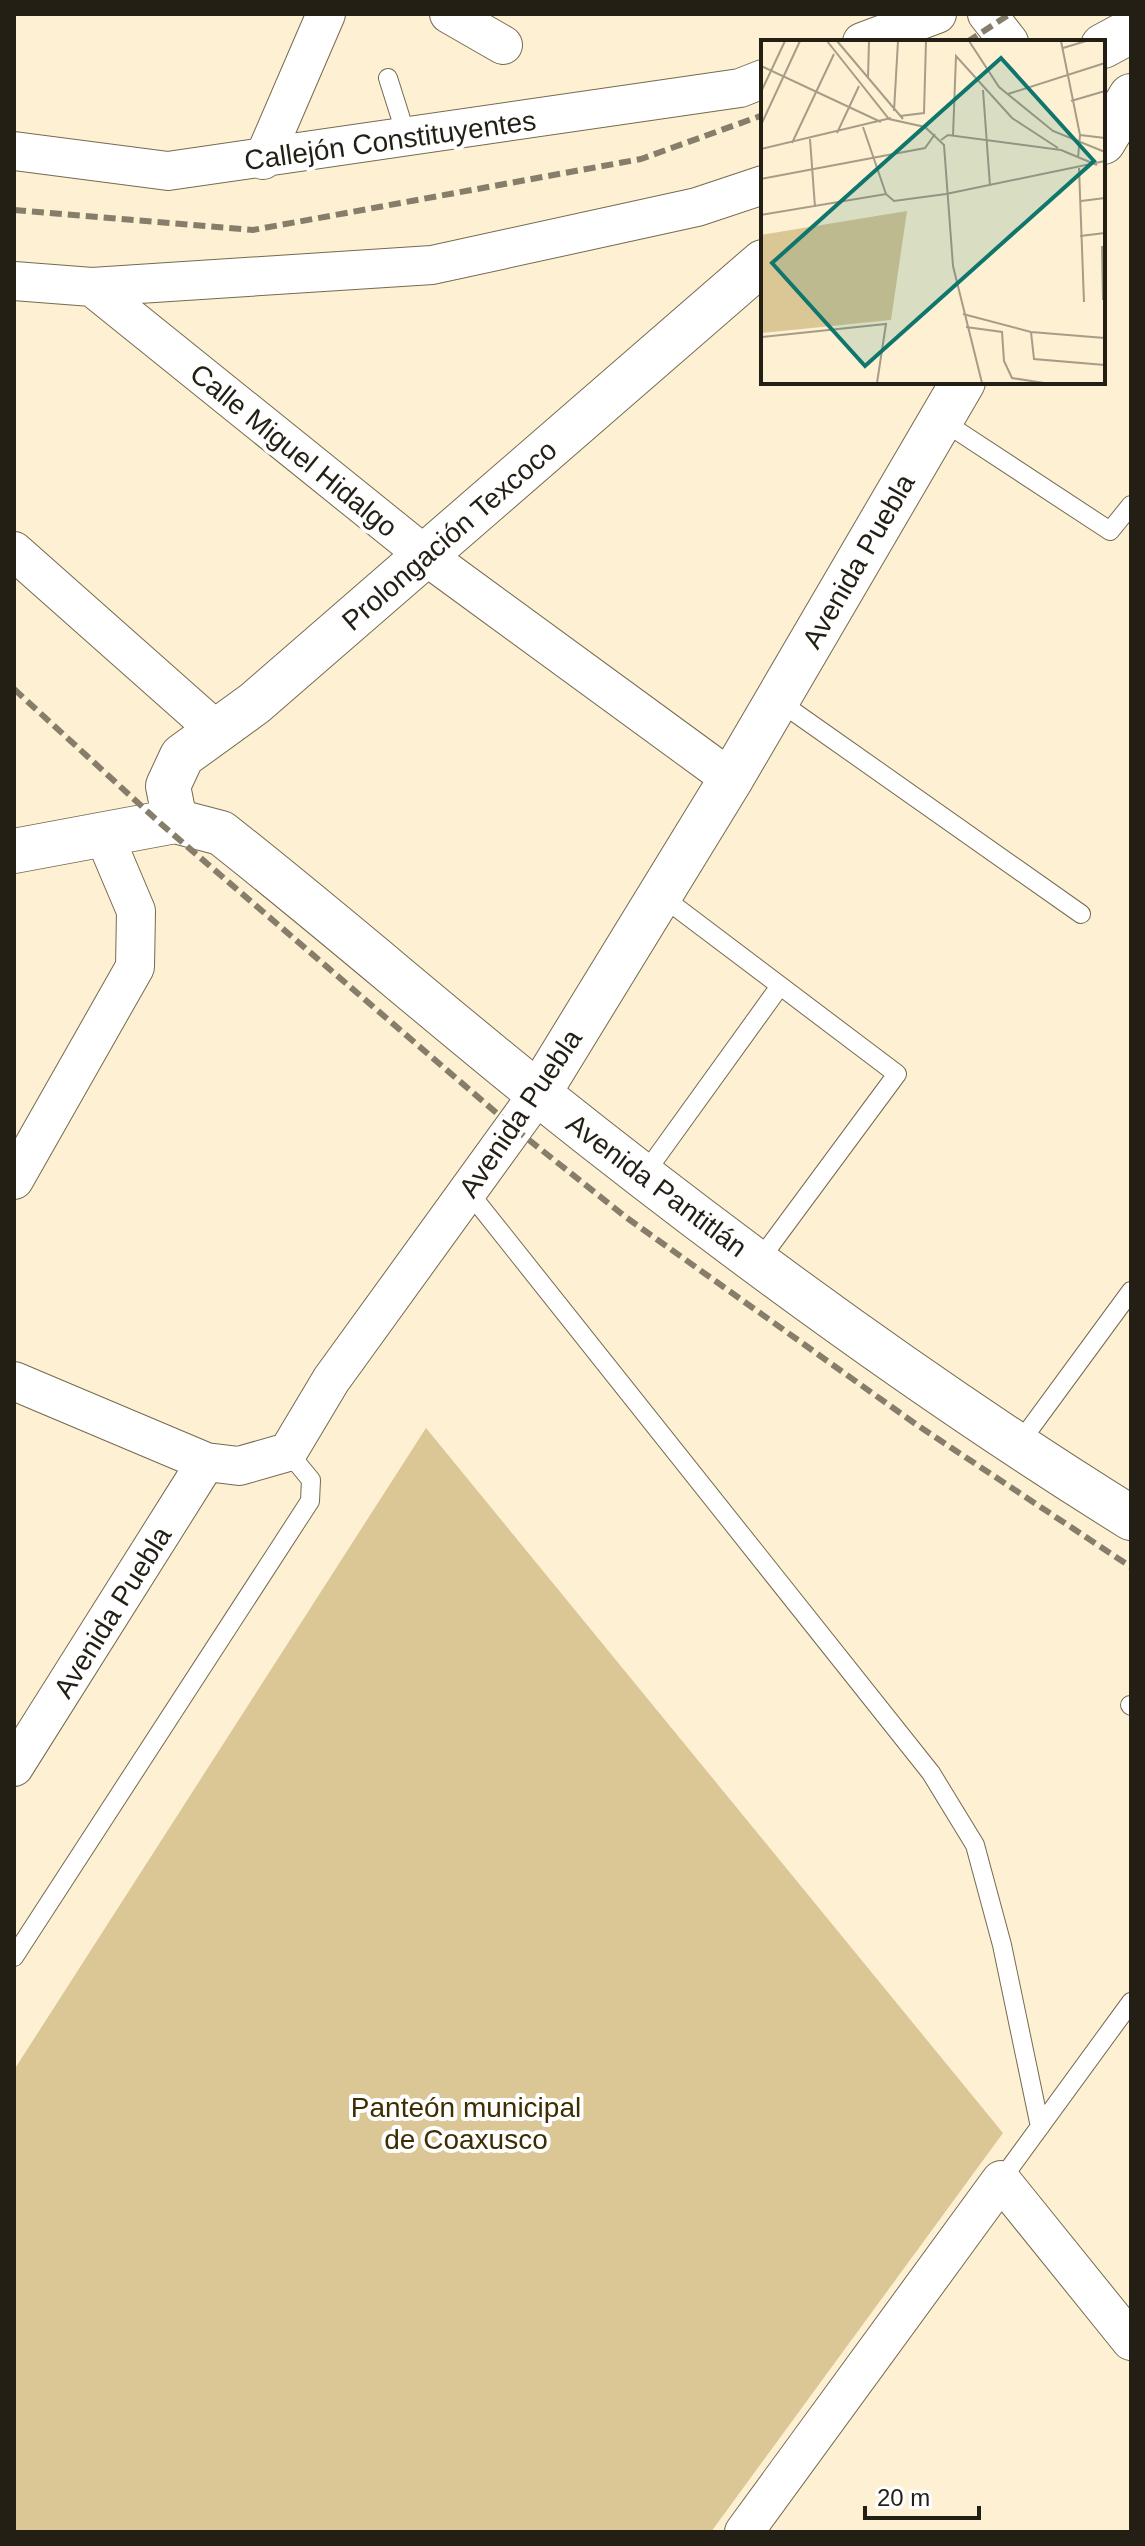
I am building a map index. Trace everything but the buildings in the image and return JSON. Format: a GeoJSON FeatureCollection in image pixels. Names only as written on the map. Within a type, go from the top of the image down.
{"type":"FeatureCollection","features":[{"type":"Feature","properties":{"kind":"main road"},"geometry":{"type":"LineString","coordinates":[[1105,45],[1131,31]]}},
{"type":"Feature","properties":{"kind":"main road","name":"Prolongación Texcoco"},"geometry":{"type":"LineString","coordinates":[[175,821],[168,786],[182,756],[255,703],[761,264]]}},
{"type":"Feature","properties":{"kind":"main road","name":"Avenida Puebla"},"geometry":{"type":"LineString","coordinates":[[538,1094],[731,779],[962,384]]}},
{"type":"Feature","properties":{"kind":"main road","name":"Avenida Pantitlán"},"geometry":{"type":"LineString","coordinates":[[14,851],[175,821],[221,833],[538,1094],[643,1176],[1016,1447],[1131,1518]]}},
{"type":"Feature","properties":{"kind":"street"},"geometry":{"type":"LineString","coordinates":[[263,160],[326,14]]}},
{"type":"Feature","properties":{"kind":"street"},"geometry":{"type":"LineString","coordinates":[[449,14],[503,45]]}},
{"type":"Feature","properties":{"kind":"street"},"geometry":{"type":"LineString","coordinates":[[867,40],[937,14]]}},
{"type":"Feature","properties":{"kind":"street"},"geometry":{"type":"LineString","coordinates":[[987,14],[1007,40]]}},
{"type":"Feature","properties":{"kind":"street","name":"Callejón Constituyentes"},"geometry":{"type":"LineString","coordinates":[[14,151],[168,171],[263,160],[740,88],[761,80]]}},
{"type":"Feature","properties":{"kind":"street"},"geometry":{"type":"LineString","coordinates":[[14,281],[92,287],[432,265],[697,207],[761,186]]}},
{"type":"Feature","properties":{"kind":"street","name":"Calle Miguel Hidalgo"},"geometry":{"type":"LineString","coordinates":[[92,287],[426,556],[731,779]]}},
{"type":"Feature","properties":{"kind":"street"},"geometry":{"type":"LineString","coordinates":[[14,551],[217,731]]}},
{"type":"Feature","properties":{"kind":"street"},"geometry":{"type":"LineString","coordinates":[[14,1180],[135,967],[136,911],[103,833]]}},
{"type":"Feature","properties":{"kind":"street","name":"Avenida Puebla"},"geometry":{"type":"LineString","coordinates":[[288,1452],[331,1380],[538,1094]]}},
{"type":"Feature","properties":{"kind":"street"},"geometry":{"type":"LineString","coordinates":[[14,1381],[206,1462],[239,1466],[288,1452]]}},
{"type":"Feature","properties":{"kind":"street","name":"Avenida Puebla"},"geometry":{"type":"LineString","coordinates":[[14,1767],[206,1462]]}},
{"type":"Feature","properties":{"kind":"street"},"geometry":{"type":"LineString","coordinates":[[744,2532],[1001,2180],[1131,2341]]}},
{"type":"Feature","properties":{"kind":"lane"},"geometry":{"type":"LineString","coordinates":[[388,78],[407,138]]}},
{"type":"Feature","properties":{"kind":"lane"},"geometry":{"type":"LineString","coordinates":[[941,420],[1110,531],[1131,505]]}},
{"type":"Feature","properties":{"kind":"lane"},"geometry":{"type":"LineString","coordinates":[[777,700],[1081,914]]}},
{"type":"Feature","properties":{"kind":"lane"},"geometry":{"type":"LineString","coordinates":[[660,895],[897,1074],[758,1262]]}},
{"type":"Feature","properties":{"kind":"lane"},"geometry":{"type":"LineString","coordinates":[[643,1176],[780,986]]}},
{"type":"Feature","properties":{"kind":"lane"},"geometry":{"type":"LineString","coordinates":[[468,1191],[938,1785],[975,1845],[1002,1945],[1040,2127]]}},
{"type":"Feature","properties":{"kind":"lane"},"geometry":{"type":"LineString","coordinates":[[1016,1447],[1131,1291]]}},
{"type":"Feature","properties":{"kind":"lane"},"geometry":{"type":"LineString","coordinates":[[14,1957],[310,1501],[311,1480],[288,1452]]}},
{"type":"Feature","properties":{"kind":"lane"},"geometry":{"type":"LineString","coordinates":[[1001,2180],[1131,2002]]}},
{"type":"Feature","properties":{"kind":"green space","name":"Panteón municipal de Coaxusco"},"geometry":{"type":"Polygon","coordinates":[[[426,1428],[1003,2133],[711,2532],[14,2532],[14,2070],[426,1428]]]}},
{"type":"Feature","properties":{"kind":"railway"},"geometry":{"type":"LineString","coordinates":[[970,40],[1010,14]]}},
{"type":"Feature","properties":{"kind":"railway"},"geometry":{"type":"LineString","coordinates":[[14,210],[253,230],[641,159],[761,116]]}},
{"type":"Feature","properties":{"kind":"railway"},"geometry":{"type":"LineString","coordinates":[[14,689],[160,823],[514,1128],[627,1218],[917,1425],[1131,1567]]}}]}
